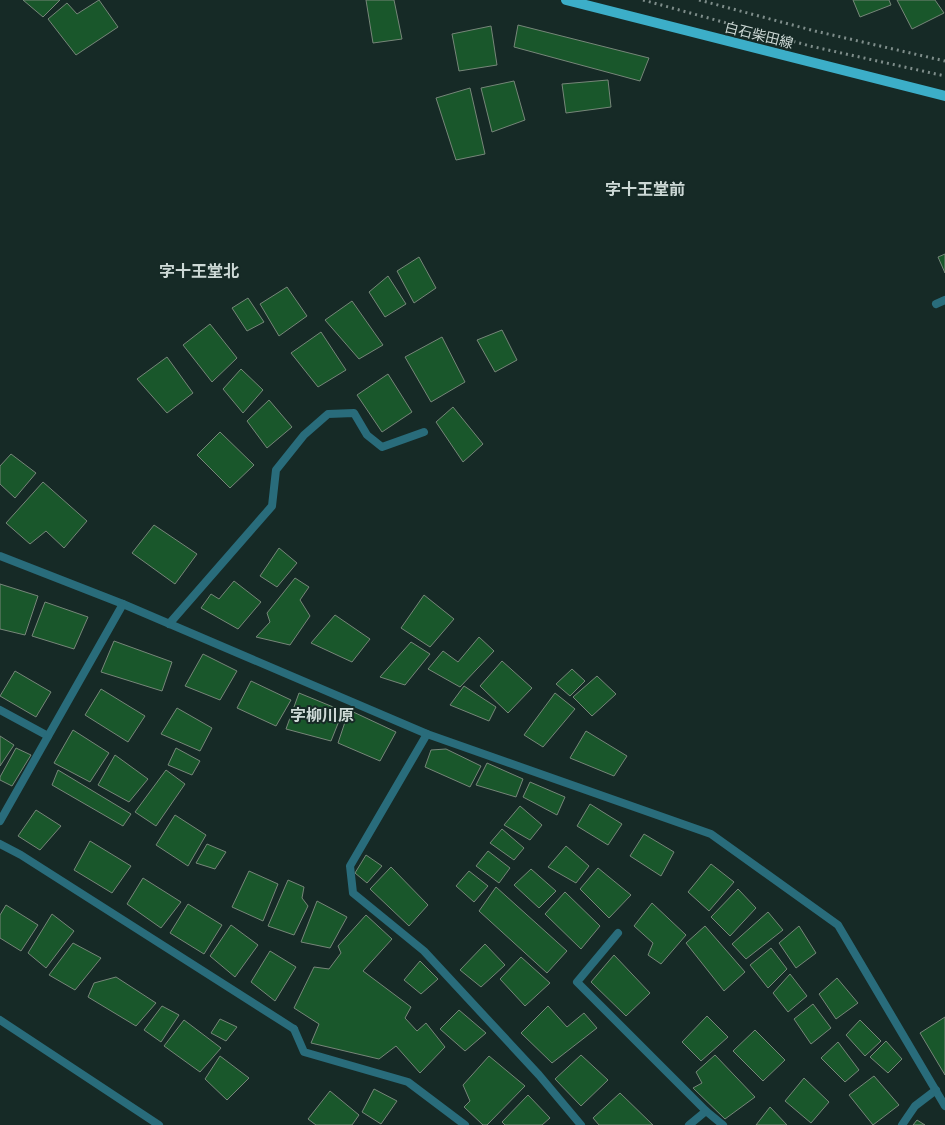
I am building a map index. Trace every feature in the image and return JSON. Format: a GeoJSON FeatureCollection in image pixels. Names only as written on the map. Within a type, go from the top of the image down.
{"type":"FeatureCollection","features":[{"type":"Feature","properties":{"kind":"main road","name":"白石柴田線"},"geometry":{"type":"LineString","coordinates":[[566,0],[945,96]]}},
{"type":"Feature","properties":{"kind":"street"},"geometry":{"type":"LineString","coordinates":[[936,304],[945,300]]}},
{"type":"Feature","properties":{"kind":"street"},"geometry":{"type":"LineString","coordinates":[[169,624],[272,506],[276,470],[304,435],[328,414],[354,413],[367,435],[382,447],[424,432]]}},
{"type":"Feature","properties":{"kind":"street"},"geometry":{"type":"LineString","coordinates":[[0,556],[123,604],[427,734],[711,834],[838,925],[945,1106]]}},
{"type":"Feature","properties":{"kind":"street"},"geometry":{"type":"LineString","coordinates":[[0,822],[123,604]]}},
{"type":"Feature","properties":{"kind":"street"},"geometry":{"type":"LineString","coordinates":[[0,710],[48,736]]}},
{"type":"Feature","properties":{"kind":"street"},"geometry":{"type":"LineString","coordinates":[[427,734],[350,866],[353,893],[424,951],[539,1074],[581,1125]]}},
{"type":"Feature","properties":{"kind":"street"},"geometry":{"type":"LineString","coordinates":[[0,844],[21,855],[294,1029],[304,1052],[408,1082],[465,1125]]}},
{"type":"Feature","properties":{"kind":"street"},"geometry":{"type":"LineString","coordinates":[[618,933],[577,982],[706,1111],[723,1125]]}},
{"type":"Feature","properties":{"kind":"street"},"geometry":{"type":"LineString","coordinates":[[0,1020],[159,1125]]}},
{"type":"Feature","properties":{"kind":"street"},"geometry":{"type":"LineString","coordinates":[[902,1125],[915,1106],[936,1090]]}},
{"type":"Feature","properties":{"kind":"street"},"geometry":{"type":"LineString","coordinates":[[689,1125],[706,1111]]}},
{"type":"Feature","properties":{"kind":"building"},"geometry":{"type":"Polygon","coordinates":[[[23,0],[60,0],[43,17],[23,0]]]}},
{"type":"Feature","properties":{"kind":"building"},"geometry":{"type":"Polygon","coordinates":[[[99,0],[118,27],[76,55],[48,19],[67,3],[77,14],[99,0]]]}},
{"type":"Feature","properties":{"kind":"building"},"geometry":{"type":"Polygon","coordinates":[[[366,0],[394,0],[402,39],[373,43],[366,0]]]}},
{"type":"Feature","properties":{"kind":"building"},"geometry":{"type":"Polygon","coordinates":[[[853,0],[889,0],[891,5],[860,17],[853,0]]]}},
{"type":"Feature","properties":{"kind":"building"},"geometry":{"type":"Polygon","coordinates":[[[897,0],[935,0],[944,13],[912,29],[897,0]]]}},
{"type":"Feature","properties":{"kind":"building"},"geometry":{"type":"Polygon","coordinates":[[[518,25],[649,58],[640,81],[514,47],[518,25]]]}},
{"type":"Feature","properties":{"kind":"building"},"geometry":{"type":"Polygon","coordinates":[[[491,26],[497,65],[459,71],[452,34],[491,26]]]}},
{"type":"Feature","properties":{"kind":"building"},"geometry":{"type":"Polygon","coordinates":[[[608,80],[611,107],[566,113],[562,84],[608,80]]]}},
{"type":"Feature","properties":{"kind":"building"},"geometry":{"type":"Polygon","coordinates":[[[514,81],[525,120],[492,132],[481,88],[514,81]]]}},
{"type":"Feature","properties":{"kind":"building"},"geometry":{"type":"Polygon","coordinates":[[[470,88],[485,154],[456,160],[436,98],[470,88]]]}},
{"type":"Feature","properties":{"kind":"building"},"geometry":{"type":"Polygon","coordinates":[[[945,254],[945,273],[938,257],[945,254]]]}},
{"type":"Feature","properties":{"kind":"building"},"geometry":{"type":"Polygon","coordinates":[[[419,257],[436,288],[414,303],[397,271],[419,257]]]}},
{"type":"Feature","properties":{"kind":"building"},"geometry":{"type":"Polygon","coordinates":[[[388,276],[406,304],[385,317],[369,292],[388,276]]]}},
{"type":"Feature","properties":{"kind":"building"},"geometry":{"type":"Polygon","coordinates":[[[287,287],[307,316],[279,336],[260,304],[287,287]]]}},
{"type":"Feature","properties":{"kind":"building"},"geometry":{"type":"Polygon","coordinates":[[[248,298],[264,322],[247,331],[232,308],[248,298]]]}},
{"type":"Feature","properties":{"kind":"building"},"geometry":{"type":"Polygon","coordinates":[[[352,301],[383,345],[359,359],[325,320],[352,301]]]}},
{"type":"Feature","properties":{"kind":"building"},"geometry":{"type":"Polygon","coordinates":[[[210,324],[237,358],[212,382],[183,345],[210,324]]]}},
{"type":"Feature","properties":{"kind":"building"},"geometry":{"type":"Polygon","coordinates":[[[502,330],[517,360],[495,372],[477,340],[502,330]]]}},
{"type":"Feature","properties":{"kind":"building"},"geometry":{"type":"Polygon","coordinates":[[[321,332],[346,370],[318,387],[291,353],[321,332]]]}},
{"type":"Feature","properties":{"kind":"building"},"geometry":{"type":"Polygon","coordinates":[[[442,337],[465,382],[431,402],[405,357],[442,337]]]}},
{"type":"Feature","properties":{"kind":"building"},"geometry":{"type":"Polygon","coordinates":[[[167,357],[193,393],[167,413],[137,379],[167,357]]]}},
{"type":"Feature","properties":{"kind":"building"},"geometry":{"type":"Polygon","coordinates":[[[241,369],[263,390],[243,413],[223,389],[241,369]]]}},
{"type":"Feature","properties":{"kind":"building"},"geometry":{"type":"Polygon","coordinates":[[[388,374],[412,412],[382,432],[357,395],[388,374]]]}},
{"type":"Feature","properties":{"kind":"building"},"geometry":{"type":"Polygon","coordinates":[[[269,400],[292,427],[267,448],[247,421],[269,400]]]}},
{"type":"Feature","properties":{"kind":"building"},"geometry":{"type":"Polygon","coordinates":[[[453,407],[483,444],[463,462],[436,422],[453,407]]]}},
{"type":"Feature","properties":{"kind":"building"},"geometry":{"type":"Polygon","coordinates":[[[220,432],[254,465],[230,488],[197,455],[220,432]]]}},
{"type":"Feature","properties":{"kind":"building"},"geometry":{"type":"Polygon","coordinates":[[[11,454],[36,473],[15,498],[0,484],[0,466],[11,454]]]}},
{"type":"Feature","properties":{"kind":"building"},"geometry":{"type":"Polygon","coordinates":[[[43,482],[87,521],[64,548],[46,531],[30,544],[6,523],[43,482]]]}},
{"type":"Feature","properties":{"kind":"building"},"geometry":{"type":"Polygon","coordinates":[[[154,525],[197,554],[175,584],[132,553],[154,525]]]}},
{"type":"Feature","properties":{"kind":"building"},"geometry":{"type":"Polygon","coordinates":[[[279,548],[297,563],[277,587],[260,576],[279,548]]]}},
{"type":"Feature","properties":{"kind":"building"},"geometry":{"type":"Polygon","coordinates":[[[295,578],[309,587],[300,600],[310,616],[290,645],[256,637],[270,622],[267,613],[295,578]]]}},
{"type":"Feature","properties":{"kind":"building"},"geometry":{"type":"Polygon","coordinates":[[[234,581],[261,602],[238,629],[201,608],[211,594],[219,599],[234,581]]]}},
{"type":"Feature","properties":{"kind":"building"},"geometry":{"type":"Polygon","coordinates":[[[0,584],[38,596],[25,635],[0,629],[0,584]]]}},
{"type":"Feature","properties":{"kind":"building"},"geometry":{"type":"Polygon","coordinates":[[[424,595],[454,619],[430,647],[401,628],[424,595]]]}},
{"type":"Feature","properties":{"kind":"building"},"geometry":{"type":"Polygon","coordinates":[[[45,602],[88,617],[74,649],[32,636],[45,602]]]}},
{"type":"Feature","properties":{"kind":"building"},"geometry":{"type":"Polygon","coordinates":[[[335,615],[370,639],[352,662],[311,643],[335,615]]]}},
{"type":"Feature","properties":{"kind":"building"},"geometry":{"type":"Polygon","coordinates":[[[479,637],[494,651],[460,687],[428,669],[443,651],[458,662],[479,637]]]}},
{"type":"Feature","properties":{"kind":"building"},"geometry":{"type":"Polygon","coordinates":[[[114,641],[172,662],[162,691],[101,672],[114,641]]]}},
{"type":"Feature","properties":{"kind":"building"},"geometry":{"type":"Polygon","coordinates":[[[411,642],[430,654],[405,685],[380,677],[411,642]]]}},
{"type":"Feature","properties":{"kind":"building"},"geometry":{"type":"Polygon","coordinates":[[[203,654],[237,671],[220,700],[185,686],[203,654]]]}},
{"type":"Feature","properties":{"kind":"building"},"geometry":{"type":"Polygon","coordinates":[[[502,661],[532,688],[508,713],[480,686],[502,661]]]}},
{"type":"Feature","properties":{"kind":"building"},"geometry":{"type":"Polygon","coordinates":[[[572,669],[585,681],[570,696],[556,684],[572,669]]]}},
{"type":"Feature","properties":{"kind":"building"},"geometry":{"type":"Polygon","coordinates":[[[15,671],[51,692],[36,717],[0,696],[15,671]]]}},
{"type":"Feature","properties":{"kind":"building"},"geometry":{"type":"Polygon","coordinates":[[[597,676],[616,694],[592,716],[573,697],[597,676]]]}},
{"type":"Feature","properties":{"kind":"building"},"geometry":{"type":"Polygon","coordinates":[[[251,681],[291,700],[276,726],[237,708],[251,681]]]}},
{"type":"Feature","properties":{"kind":"building"},"geometry":{"type":"Polygon","coordinates":[[[464,686],[496,707],[489,721],[450,705],[464,686]]]}},
{"type":"Feature","properties":{"kind":"building"},"geometry":{"type":"Polygon","coordinates":[[[101,689],[145,716],[128,742],[85,715],[101,689]]]}},
{"type":"Feature","properties":{"kind":"building"},"geometry":{"type":"Polygon","coordinates":[[[299,693],[343,711],[331,741],[286,729],[299,693]]]}},
{"type":"Feature","properties":{"kind":"building"},"geometry":{"type":"Polygon","coordinates":[[[555,693],[575,709],[543,747],[524,735],[555,693]]]}},
{"type":"Feature","properties":{"kind":"building"},"geometry":{"type":"Polygon","coordinates":[[[177,708],[212,728],[200,751],[161,734],[177,708]]]}},
{"type":"Feature","properties":{"kind":"building"},"geometry":{"type":"Polygon","coordinates":[[[349,710],[396,732],[380,761],[338,743],[349,710]]]}},
{"type":"Feature","properties":{"kind":"building"},"geometry":{"type":"Polygon","coordinates":[[[73,730],[109,753],[90,782],[54,763],[73,730]]]}},
{"type":"Feature","properties":{"kind":"building"},"geometry":{"type":"Polygon","coordinates":[[[586,731],[627,756],[614,776],[570,758],[586,731]]]}},
{"type":"Feature","properties":{"kind":"building"},"geometry":{"type":"Polygon","coordinates":[[[0,736],[14,745],[0,766],[0,736]]]}},
{"type":"Feature","properties":{"kind":"building"},"geometry":{"type":"Polygon","coordinates":[[[16,748],[31,755],[12,786],[0,780],[0,777],[16,748]]]}},
{"type":"Feature","properties":{"kind":"building"},"geometry":{"type":"Polygon","coordinates":[[[176,748],[200,761],[192,775],[168,765],[176,748]]]}},
{"type":"Feature","properties":{"kind":"building"},"geometry":{"type":"Polygon","coordinates":[[[446,749],[481,766],[470,787],[425,767],[431,750],[446,749]]]}},
{"type":"Feature","properties":{"kind":"building"},"geometry":{"type":"Polygon","coordinates":[[[115,755],[148,779],[129,802],[98,785],[115,755]]]}},
{"type":"Feature","properties":{"kind":"building"},"geometry":{"type":"Polygon","coordinates":[[[487,763],[523,779],[516,797],[476,785],[487,763]]]}},
{"type":"Feature","properties":{"kind":"building"},"geometry":{"type":"Polygon","coordinates":[[[58,770],[131,814],[123,826],[52,785],[58,770]]]}},
{"type":"Feature","properties":{"kind":"building"},"geometry":{"type":"Polygon","coordinates":[[[166,770],[185,784],[156,826],[135,812],[166,770]]]}},
{"type":"Feature","properties":{"kind":"building"},"geometry":{"type":"Polygon","coordinates":[[[530,782],[565,797],[557,815],[523,797],[530,782]]]}},
{"type":"Feature","properties":{"kind":"building"},"geometry":{"type":"Polygon","coordinates":[[[590,804],[622,824],[608,845],[577,826],[590,804]]]}},
{"type":"Feature","properties":{"kind":"building"},"geometry":{"type":"Polygon","coordinates":[[[520,806],[542,825],[530,840],[504,825],[520,806]]]}},
{"type":"Feature","properties":{"kind":"building"},"geometry":{"type":"Polygon","coordinates":[[[36,810],[61,826],[40,850],[18,836],[36,810]]]}},
{"type":"Feature","properties":{"kind":"building"},"geometry":{"type":"Polygon","coordinates":[[[175,815],[206,835],[188,866],[156,845],[175,815]]]}},
{"type":"Feature","properties":{"kind":"building"},"geometry":{"type":"Polygon","coordinates":[[[502,829],[524,848],[514,860],[490,843],[502,829]]]}},
{"type":"Feature","properties":{"kind":"building"},"geometry":{"type":"Polygon","coordinates":[[[644,834],[674,852],[661,876],[630,856],[644,834]]]}},
{"type":"Feature","properties":{"kind":"building"},"geometry":{"type":"Polygon","coordinates":[[[90,841],[131,866],[112,893],[74,870],[90,841]]]}},
{"type":"Feature","properties":{"kind":"building"},"geometry":{"type":"Polygon","coordinates":[[[207,844],[226,852],[215,869],[196,863],[207,844]]]}},
{"type":"Feature","properties":{"kind":"building"},"geometry":{"type":"Polygon","coordinates":[[[566,846],[589,866],[576,883],[548,867],[566,846]]]}},
{"type":"Feature","properties":{"kind":"building"},"geometry":{"type":"Polygon","coordinates":[[[488,851],[510,868],[499,883],[476,866],[488,851]]]}},
{"type":"Feature","properties":{"kind":"building"},"geometry":{"type":"Polygon","coordinates":[[[366,855],[382,866],[367,883],[355,873],[366,855]]]}},
{"type":"Feature","properties":{"kind":"building"},"geometry":{"type":"Polygon","coordinates":[[[711,864],[734,882],[709,911],[688,892],[711,864]]]}},
{"type":"Feature","properties":{"kind":"building"},"geometry":{"type":"Polygon","coordinates":[[[391,867],[428,905],[409,926],[370,889],[391,867]]]}},
{"type":"Feature","properties":{"kind":"building"},"geometry":{"type":"Polygon","coordinates":[[[598,868],[631,895],[609,918],[580,889],[598,868]]]}},
{"type":"Feature","properties":{"kind":"building"},"geometry":{"type":"Polygon","coordinates":[[[531,869],[556,891],[539,908],[514,885],[531,869]]]}},
{"type":"Feature","properties":{"kind":"building"},"geometry":{"type":"Polygon","coordinates":[[[249,871],[278,884],[263,921],[232,907],[249,871]]]}},
{"type":"Feature","properties":{"kind":"building"},"geometry":{"type":"Polygon","coordinates":[[[469,871],[488,886],[474,902],[456,886],[469,871]]]}},
{"type":"Feature","properties":{"kind":"building"},"geometry":{"type":"Polygon","coordinates":[[[143,878],[181,902],[161,928],[127,904],[143,878]]]}},
{"type":"Feature","properties":{"kind":"building"},"geometry":{"type":"Polygon","coordinates":[[[288,880],[304,887],[302,898],[308,906],[294,935],[268,926],[288,880]]]}},
{"type":"Feature","properties":{"kind":"building"},"geometry":{"type":"Polygon","coordinates":[[[496,887],[567,951],[547,973],[479,911],[496,887]]]}},
{"type":"Feature","properties":{"kind":"building"},"geometry":{"type":"Polygon","coordinates":[[[738,889],[756,908],[730,936],[711,917],[738,889]]]}},
{"type":"Feature","properties":{"kind":"building"},"geometry":{"type":"Polygon","coordinates":[[[565,892],[600,926],[581,949],[545,914],[565,892]]]}},
{"type":"Feature","properties":{"kind":"building"},"geometry":{"type":"Polygon","coordinates":[[[317,901],[347,917],[330,948],[301,942],[317,901]]]}},
{"type":"Feature","properties":{"kind":"building"},"geometry":{"type":"Polygon","coordinates":[[[652,903],[686,935],[661,964],[648,955],[653,943],[634,926],[652,903]]]}},
{"type":"Feature","properties":{"kind":"building"},"geometry":{"type":"Polygon","coordinates":[[[188,904],[222,925],[204,954],[170,933],[188,904]]]}},
{"type":"Feature","properties":{"kind":"building"},"geometry":{"type":"Polygon","coordinates":[[[6,905],[38,925],[21,951],[0,938],[0,915],[6,905]]]}},
{"type":"Feature","properties":{"kind":"building"},"geometry":{"type":"Polygon","coordinates":[[[768,912],[783,930],[746,959],[732,944],[768,912]]]}},
{"type":"Feature","properties":{"kind":"building"},"geometry":{"type":"Polygon","coordinates":[[[52,914],[74,931],[46,968],[28,953],[52,914]]]}},
{"type":"Feature","properties":{"kind":"building"},"geometry":{"type":"Polygon","coordinates":[[[366,915],[392,939],[363,971],[411,1007],[405,1018],[417,1031],[426,1023],[445,1047],[420,1073],[396,1046],[379,1059],[311,1043],[319,1024],[294,1008],[314,967],[329,969],[341,953],[338,946],[366,915]]]}},
{"type":"Feature","properties":{"kind":"building"},"geometry":{"type":"Polygon","coordinates":[[[231,925],[258,945],[235,977],[210,956],[231,925]]]}},
{"type":"Feature","properties":{"kind":"building"},"geometry":{"type":"Polygon","coordinates":[[[705,926],[745,972],[724,991],[686,943],[705,926]]]}},
{"type":"Feature","properties":{"kind":"building"},"geometry":{"type":"Polygon","coordinates":[[[799,926],[816,953],[796,968],[779,943],[799,926]]]}},
{"type":"Feature","properties":{"kind":"building"},"geometry":{"type":"Polygon","coordinates":[[[73,943],[101,958],[75,990],[49,975],[73,943]]]}},
{"type":"Feature","properties":{"kind":"building"},"geometry":{"type":"Polygon","coordinates":[[[485,944],[505,965],[481,987],[460,970],[485,944]]]}},
{"type":"Feature","properties":{"kind":"building"},"geometry":{"type":"Polygon","coordinates":[[[771,948],[787,969],[768,988],[750,965],[771,948]]]}},
{"type":"Feature","properties":{"kind":"building"},"geometry":{"type":"Polygon","coordinates":[[[270,951],[296,967],[275,1001],[251,982],[270,951]]]}},
{"type":"Feature","properties":{"kind":"building"},"geometry":{"type":"Polygon","coordinates":[[[614,955],[650,993],[626,1016],[591,982],[614,955]]]}},
{"type":"Feature","properties":{"kind":"building"},"geometry":{"type":"Polygon","coordinates":[[[521,957],[550,983],[525,1006],[500,979],[521,957]]]}},
{"type":"Feature","properties":{"kind":"building"},"geometry":{"type":"Polygon","coordinates":[[[420,961],[438,979],[421,994],[404,980],[420,961]]]}},
{"type":"Feature","properties":{"kind":"building"},"geometry":{"type":"Polygon","coordinates":[[[790,974],[807,996],[788,1012],[773,993],[790,974]]]}},
{"type":"Feature","properties":{"kind":"building"},"geometry":{"type":"Polygon","coordinates":[[[116,977],[156,1003],[136,1026],[88,997],[94,983],[116,977]]]}},
{"type":"Feature","properties":{"kind":"building"},"geometry":{"type":"Polygon","coordinates":[[[837,978],[858,1003],[836,1019],[819,994],[837,978]]]}},
{"type":"Feature","properties":{"kind":"building"},"geometry":{"type":"Polygon","coordinates":[[[813,1004],[831,1028],[811,1044],[794,1019],[813,1004]]]}},
{"type":"Feature","properties":{"kind":"building"},"geometry":{"type":"Polygon","coordinates":[[[162,1006],[179,1015],[161,1042],[144,1030],[162,1006]]]}},
{"type":"Feature","properties":{"kind":"building"},"geometry":{"type":"Polygon","coordinates":[[[548,1006],[567,1027],[584,1013],[597,1028],[552,1063],[521,1033],[548,1006]]]}},
{"type":"Feature","properties":{"kind":"building"},"geometry":{"type":"Polygon","coordinates":[[[459,1010],[486,1033],[465,1051],[440,1029],[459,1010]]]}},
{"type":"Feature","properties":{"kind":"building"},"geometry":{"type":"Polygon","coordinates":[[[707,1016],[728,1037],[701,1061],[682,1042],[707,1016]]]}},
{"type":"Feature","properties":{"kind":"building"},"geometry":{"type":"Polygon","coordinates":[[[945,1017],[945,1075],[920,1033],[945,1017]]]}},
{"type":"Feature","properties":{"kind":"building"},"geometry":{"type":"Polygon","coordinates":[[[220,1019],[237,1027],[226,1041],[211,1033],[220,1019]]]}},
{"type":"Feature","properties":{"kind":"building"},"geometry":{"type":"Polygon","coordinates":[[[184,1020],[221,1048],[200,1072],[164,1046],[184,1020]]]}},
{"type":"Feature","properties":{"kind":"building"},"geometry":{"type":"Polygon","coordinates":[[[860,1020],[881,1041],[865,1056],[846,1035],[860,1020]]]}},
{"type":"Feature","properties":{"kind":"building"},"geometry":{"type":"Polygon","coordinates":[[[755,1030],[785,1060],[763,1081],[733,1051],[755,1030]]]}},
{"type":"Feature","properties":{"kind":"building"},"geometry":{"type":"Polygon","coordinates":[[[886,1041],[902,1059],[888,1073],[870,1057],[886,1041]]]}},
{"type":"Feature","properties":{"kind":"building"},"geometry":{"type":"Polygon","coordinates":[[[838,1042],[859,1070],[845,1082],[821,1058],[838,1042]]]}},
{"type":"Feature","properties":{"kind":"building"},"geometry":{"type":"Polygon","coordinates":[[[581,1055],[608,1080],[581,1106],[555,1079],[581,1055]]]}},
{"type":"Feature","properties":{"kind":"building"},"geometry":{"type":"Polygon","coordinates":[[[715,1055],[755,1097],[725,1119],[693,1088],[702,1083],[696,1072],[715,1055]]]}},
{"type":"Feature","properties":{"kind":"building"},"geometry":{"type":"Polygon","coordinates":[[[220,1056],[249,1078],[227,1100],[205,1079],[220,1056]]]}},
{"type":"Feature","properties":{"kind":"building"},"geometry":{"type":"Polygon","coordinates":[[[489,1056],[525,1086],[487,1125],[483,1125],[464,1107],[470,1101],[463,1085],[489,1056]]]}},
{"type":"Feature","properties":{"kind":"building"},"geometry":{"type":"Polygon","coordinates":[[[874,1076],[899,1105],[873,1125],[849,1095],[874,1076]]]}},
{"type":"Feature","properties":{"kind":"building"},"geometry":{"type":"Polygon","coordinates":[[[804,1078],[829,1102],[811,1123],[785,1101],[804,1078]]]}},
{"type":"Feature","properties":{"kind":"building"},"geometry":{"type":"Polygon","coordinates":[[[374,1089],[397,1101],[381,1124],[362,1112],[374,1089]]]}},
{"type":"Feature","properties":{"kind":"building"},"geometry":{"type":"Polygon","coordinates":[[[330,1091],[359,1115],[352,1125],[316,1125],[308,1119],[330,1091]]]}},
{"type":"Feature","properties":{"kind":"building"},"geometry":{"type":"Polygon","coordinates":[[[620,1093],[653,1125],[599,1125],[593,1118],[620,1093]]]}},
{"type":"Feature","properties":{"kind":"building"},"geometry":{"type":"Polygon","coordinates":[[[528,1095],[550,1118],[542,1125],[505,1125],[502,1122],[528,1095]]]}},
{"type":"Feature","properties":{"kind":"building"},"geometry":{"type":"Polygon","coordinates":[[[770,1107],[787,1125],[756,1125],[770,1107]]]}},
{"type":"Feature","properties":{"kind":"building"},"geometry":{"type":"Polygon","coordinates":[[[917,1120],[925,1125],[913,1125],[917,1120]]]}},
{"type":"Feature","properties":{"kind":"railway"},"geometry":{"type":"LineString","coordinates":[[643,0],[810,46],[945,76]]}},
{"type":"Feature","properties":{"kind":"railway"},"geometry":{"type":"LineString","coordinates":[[699,0],[815,31],[945,61]]}},
{"type":"Feature","properties":{"kind":"district","name":"字十王堂前"},"geometry":{"type":"Point","coordinates":[645,189]}},
{"type":"Feature","properties":{"kind":"district","name":"字十王堂北"},"geometry":{"type":"Point","coordinates":[199,271]}},
{"type":"Feature","properties":{"kind":"district","name":"字柳川原"},"geometry":{"type":"Point","coordinates":[322,715]}}]}
